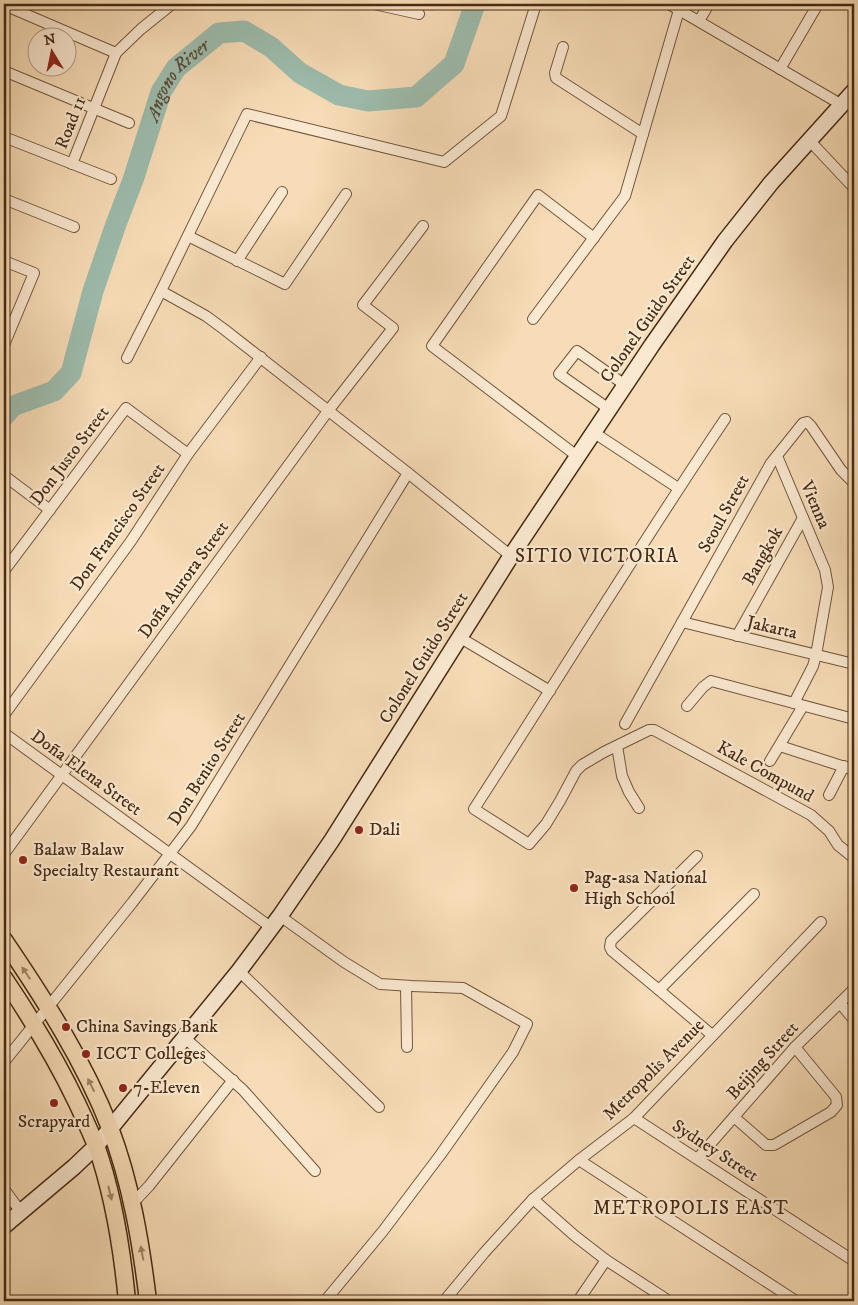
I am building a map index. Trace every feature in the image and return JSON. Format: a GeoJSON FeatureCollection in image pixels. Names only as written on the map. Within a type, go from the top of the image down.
{"type":"FeatureCollection","features":[{"type":"Feature","properties":{"kind":"main road"},"geometry":{"type":"LineString","coordinates":[[4,940],[48,1006],[88,1080],[110,1130],[121,1160],[132,1204],[144,1264],[148,1301]]}},
{"type":"Feature","properties":{"kind":"main road"},"geometry":{"type":"LineString","coordinates":[[4,978],[51,1051],[96,1146],[115,1213],[127,1301]]}},
{"type":"Feature","properties":{"kind":"street"},"geometry":{"type":"LineString","coordinates":[[374,4],[419,14]]}},
{"type":"Feature","properties":{"kind":"street"},"geometry":{"type":"LineString","coordinates":[[127,358],[247,114],[444,162],[501,116],[536,4]]}},
{"type":"Feature","properties":{"kind":"street"},"geometry":{"type":"LineString","coordinates":[[669,4],[842,105]]}},
{"type":"Feature","properties":{"kind":"street"},"geometry":{"type":"LineString","coordinates":[[699,21],[709,4]]}},
{"type":"Feature","properties":{"kind":"street"},"geometry":{"type":"LineString","coordinates":[[780,69],[818,4]]}},
{"type":"Feature","properties":{"kind":"street"},"geometry":{"type":"LineString","coordinates":[[4,5],[116,53]]}},
{"type":"Feature","properties":{"kind":"street","name":"Road 11"},"geometry":{"type":"LineString","coordinates":[[72,164],[116,53],[165,5]]}},
{"type":"Feature","properties":{"kind":"street"},"geometry":{"type":"LineString","coordinates":[[533,319],[626,196],[679,10]]}},
{"type":"Feature","properties":{"kind":"street"},"geometry":{"type":"LineString","coordinates":[[563,47],[555,73],[556,78],[643,134]]}},
{"type":"Feature","properties":{"kind":"street"},"geometry":{"type":"LineString","coordinates":[[4,71],[129,123]]}},
{"type":"Feature","properties":{"kind":"street","name":"Colonel Guido Street"},"geometry":{"type":"LineString","coordinates":[[4,1226],[96,1146],[239,971],[276,922],[332,840],[511,556],[593,432],[725,241],[771,183],[854,91]]}},
{"type":"Feature","properties":{"kind":"street"},"geometry":{"type":"LineString","coordinates":[[4,137],[111,179]]}},
{"type":"Feature","properties":{"kind":"street"},"geometry":{"type":"LineString","coordinates":[[809,140],[854,188]]}},
{"type":"Feature","properties":{"kind":"street"},"geometry":{"type":"LineString","coordinates":[[237,261],[282,192]]}},
{"type":"Feature","properties":{"kind":"street"},"geometry":{"type":"LineString","coordinates":[[188,236],[285,284],[346,194]]}},
{"type":"Feature","properties":{"kind":"street"},"geometry":{"type":"LineString","coordinates":[[577,456],[432,346],[538,195],[594,238]]}},
{"type":"Feature","properties":{"kind":"street"},"geometry":{"type":"LineString","coordinates":[[4,199],[74,227]]}},
{"type":"Feature","properties":{"kind":"street","name":"Doña Aurora Street"},"geometry":{"type":"LineString","coordinates":[[4,854],[328,411],[393,328],[363,305],[424,226]]}},
{"type":"Feature","properties":{"kind":"street"},"geometry":{"type":"LineString","coordinates":[[4,260],[34,273],[4,345]]}},
{"type":"Feature","properties":{"kind":"street"},"geometry":{"type":"LineString","coordinates":[[161,291],[206,316],[261,357],[511,556]]}},
{"type":"Feature","properties":{"kind":"street"},"geometry":{"type":"LineString","coordinates":[[609,409],[559,374],[577,351],[625,385]]}},
{"type":"Feature","properties":{"kind":"street","name":"Don Francisco Street"},"geometry":{"type":"LineString","coordinates":[[4,715],[130,541],[188,454],[261,357]]}},
{"type":"Feature","properties":{"kind":"street","name":"Don Justo Street"},"geometry":{"type":"LineString","coordinates":[[4,572],[126,408],[188,454]]}},
{"type":"Feature","properties":{"kind":"street"},"geometry":{"type":"LineString","coordinates":[[639,808],[622,776],[617,746],[582,765],[576,771],[546,824],[529,844],[474,808],[678,488],[725,419]]}},
{"type":"Feature","properties":{"kind":"street","name":"Seoul Street"},"geometry":{"type":"LineString","coordinates":[[625,724],[771,463],[803,422],[807,422],[841,470],[854,483]]}},
{"type":"Feature","properties":{"kind":"street"},"geometry":{"type":"LineString","coordinates":[[593,432],[678,488]]}},
{"type":"Feature","properties":{"kind":"street","name":"Vienna"},"geometry":{"type":"LineString","coordinates":[[770,761],[780,746],[799,704],[813,666],[828,587],[825,570],[777,456]]}},
{"type":"Feature","properties":{"kind":"street","name":"Don Benito Street"},"geometry":{"type":"LineString","coordinates":[[4,1062],[191,826],[408,473]]}},
{"type":"Feature","properties":{"kind":"street"},"geometry":{"type":"LineString","coordinates":[[6,477],[50,510]]}},
{"type":"Feature","properties":{"kind":"street","name":"Bangkok"},"geometry":{"type":"LineString","coordinates":[[737,636],[803,518]]}},
{"type":"Feature","properties":{"kind":"street","name":"Jakarta"},"geometry":{"type":"LineString","coordinates":[[682,622],[854,664]]}},
{"type":"Feature","properties":{"kind":"street"},"geometry":{"type":"LineString","coordinates":[[459,637],[550,691]]}},
{"type":"Feature","properties":{"kind":"street"},"geometry":{"type":"LineString","coordinates":[[687,706],[703,687],[711,681],[854,719]]}},
{"type":"Feature","properties":{"kind":"street","name":"Kale Compund"},"geometry":{"type":"LineString","coordinates":[[617,746],[649,730],[654,730],[811,815],[828,831],[838,845],[854,858]]}},
{"type":"Feature","properties":{"kind":"street","name":"Doña Elena Street"},"geometry":{"type":"LineString","coordinates":[[4,733],[170,854],[276,922],[380,984],[464,988],[528,1024],[514,1052],[441,1154],[379,1236],[326,1301]]}},
{"type":"Feature","properties":{"kind":"street"},"geometry":{"type":"LineString","coordinates":[[780,746],[854,770]]}},
{"type":"Feature","properties":{"kind":"street"},"geometry":{"type":"LineString","coordinates":[[829,795],[844,766]]}},
{"type":"Feature","properties":{"kind":"street"},"geometry":{"type":"LineString","coordinates":[[697,856],[611,941],[610,947],[612,951],[712,1035]]}},
{"type":"Feature","properties":{"kind":"street"},"geometry":{"type":"LineString","coordinates":[[659,990],[754,894]]}},
{"type":"Feature","properties":{"kind":"street","name":"Metropolis Avenue"},"geometry":{"type":"LineString","coordinates":[[444,1301],[533,1199],[579,1160],[634,1118],[821,922]]}},
{"type":"Feature","properties":{"kind":"street"},"geometry":{"type":"LineString","coordinates":[[239,971],[379,1107]]}},
{"type":"Feature","properties":{"kind":"street"},"geometry":{"type":"LineString","coordinates":[[406,986],[407,1048]]}},
{"type":"Feature","properties":{"kind":"street","name":"Beijing Street"},"geometry":{"type":"LineString","coordinates":[[698,1158],[796,1047],[854,989]]}},
{"type":"Feature","properties":{"kind":"street"},"geometry":{"type":"LineString","coordinates":[[840,1003],[854,1020]]}},
{"type":"Feature","properties":{"kind":"street"},"geometry":{"type":"LineString","coordinates":[[184,1038],[243,1090],[315,1171]]}},
{"type":"Feature","properties":{"kind":"street"},"geometry":{"type":"LineString","coordinates":[[734,1117],[766,1145],[774,1145],[831,1112],[837,1105],[836,1097],[796,1047]]}},
{"type":"Feature","properties":{"kind":"street"},"geometry":{"type":"LineString","coordinates":[[132,1204],[149,1186],[233,1080]]}},
{"type":"Feature","properties":{"kind":"street","name":"Sydney Street"},"geometry":{"type":"LineString","coordinates":[[634,1118],[854,1261]]}},
{"type":"Feature","properties":{"kind":"street"},"geometry":{"type":"LineString","coordinates":[[579,1160],[796,1301]]}},
{"type":"Feature","properties":{"kind":"street"},"geometry":{"type":"LineString","coordinates":[[4,1189],[21,1212]]}},
{"type":"Feature","properties":{"kind":"street"},"geometry":{"type":"LineString","coordinates":[[533,1199],[606,1260],[669,1301]]}},
{"type":"Feature","properties":{"kind":"street"},"geometry":{"type":"LineString","coordinates":[[578,1301],[606,1260]]}},
{"type":"Feature","properties":{"kind":"green space"},"geometry":{"type":"Polygon","coordinates":[[[399,4],[435,4],[433,10],[399,4]]]}},
{"type":"Feature","properties":{"kind":"waterway","name":"Angono River"},"geometry":{"type":"LineString","coordinates":[[4,416],[13,406],[54,391],[71,373],[93,291],[133,180],[161,92],[176,68],[219,33],[244,31],[271,47],[300,73],[339,95],[368,101],[416,97],[454,64],[475,4]]}},
{"type":"Feature","properties":{"kind":"place","name":"Dali"},"geometry":{"type":"Point","coordinates":[359,830]}},
{"type":"Feature","properties":{"kind":"place","name":"Balaw Balaw Specialty Restaurant"},"geometry":{"type":"Point","coordinates":[23,860]}},
{"type":"Feature","properties":{"kind":"place","name":"Pag-asa National High School"},"geometry":{"type":"Point","coordinates":[574,888]}},
{"type":"Feature","properties":{"kind":"place","name":"China Savings Bank"},"geometry":{"type":"Point","coordinates":[66,1027]}},
{"type":"Feature","properties":{"kind":"place","name":"ICCT Colleges"},"geometry":{"type":"Point","coordinates":[86,1054]}},
{"type":"Feature","properties":{"kind":"place","name":"7-Eleven"},"geometry":{"type":"Point","coordinates":[123,1088]}},
{"type":"Feature","properties":{"kind":"place","name":"Scrapyard"},"geometry":{"type":"Point","coordinates":[54,1103]}},
{"type":"Feature","properties":{"kind":"district","name":"SITIO VICTORIA"},"geometry":{"type":"Point","coordinates":[597,556]}},
{"type":"Feature","properties":{"kind":"district","name":"METROPOLIS EAST"},"geometry":{"type":"Point","coordinates":[691,1208]}}]}
